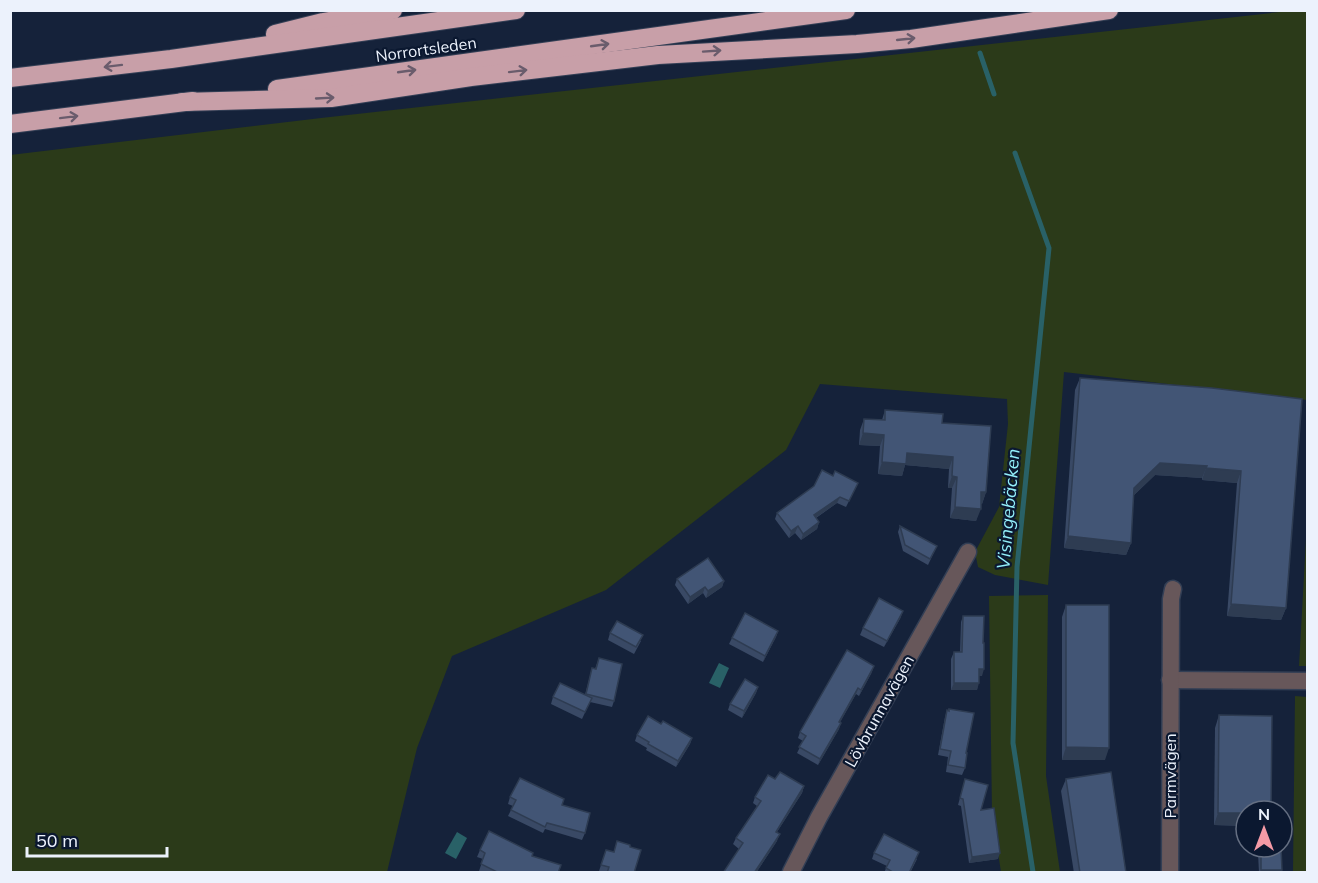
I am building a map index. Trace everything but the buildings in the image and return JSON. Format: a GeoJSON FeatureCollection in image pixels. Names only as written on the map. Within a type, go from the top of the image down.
{"type":"FeatureCollection","features":[{"type":"Feature","properties":{"kind":"highway"},"geometry":{"type":"LineString","coordinates":[[171,58],[323,22],[393,10]]}},
{"type":"Feature","properties":{"kind":"highway","name":"Norrortsleden"},"geometry":{"type":"LineString","coordinates":[[10,78],[516,10]]}},
{"type":"Feature","properties":{"kind":"highway","name":"Norrortsleden"},"geometry":{"type":"LineString","coordinates":[[10,124],[846,10]]}},
{"type":"Feature","properties":{"kind":"highway"},"geometry":{"type":"LineString","coordinates":[[182,102],[332,98],[471,77],[658,55],[911,39],[1110,10]]}},
{"type":"Feature","properties":{"kind":"street","name":"Lövbrunnavägen"},"geometry":{"type":"LineString","coordinates":[[791,873],[968,552]]}},
{"type":"Feature","properties":{"kind":"street","name":"Parmvägen"},"geometry":{"type":"LineString","coordinates":[[1170,873],[1170,680],[1173,589]]}},
{"type":"Feature","properties":{"kind":"street"},"geometry":{"type":"LineString","coordinates":[[1170,680],[1308,681]]}},
{"type":"Feature","properties":{"kind":"shaded area"},"geometry":{"type":"Polygon","coordinates":[[[1289,11],[1307,11],[1307,400],[1064,372],[1048,585],[995,575],[978,567],[975,552],[999,507],[1008,424],[1007,399],[820,384],[786,450],[606,590],[452,656],[417,748],[387,872],[11,872],[10,155],[321,118],[1289,11]]]}},
{"type":"Feature","properties":{"kind":"shaded area"},"geometry":{"type":"Polygon","coordinates":[[[1307,521],[1307,666],[1299,666],[1307,521]]]}},
{"type":"Feature","properties":{"kind":"shaded area"},"geometry":{"type":"Polygon","coordinates":[[[1048,595],[1046,776],[1060,872],[1001,872],[992,814],[989,596],[1048,595]]]}},
{"type":"Feature","properties":{"kind":"shaded area"},"geometry":{"type":"Polygon","coordinates":[[[719,663],[729,668],[720,688],[709,683],[719,663]]]}},
{"type":"Feature","properties":{"kind":"shaded area"},"geometry":{"type":"Polygon","coordinates":[[[1295,696],[1307,697],[1307,872],[1293,872],[1295,696]]]}},
{"type":"Feature","properties":{"kind":"shaded area"},"geometry":{"type":"Polygon","coordinates":[[[457,832],[467,838],[456,859],[445,853],[457,832]]]}},
{"type":"Feature","properties":{"kind":"waterway","name":"Visingebäcken"},"geometry":{"type":"LineString","coordinates":[[980,53],[994,94]]}},
{"type":"Feature","properties":{"kind":"waterway","name":"Visingebäcken"},"geometry":{"type":"LineString","coordinates":[[1015,153],[1049,248],[1017,567],[1013,743],[1033,872]]}}]}
